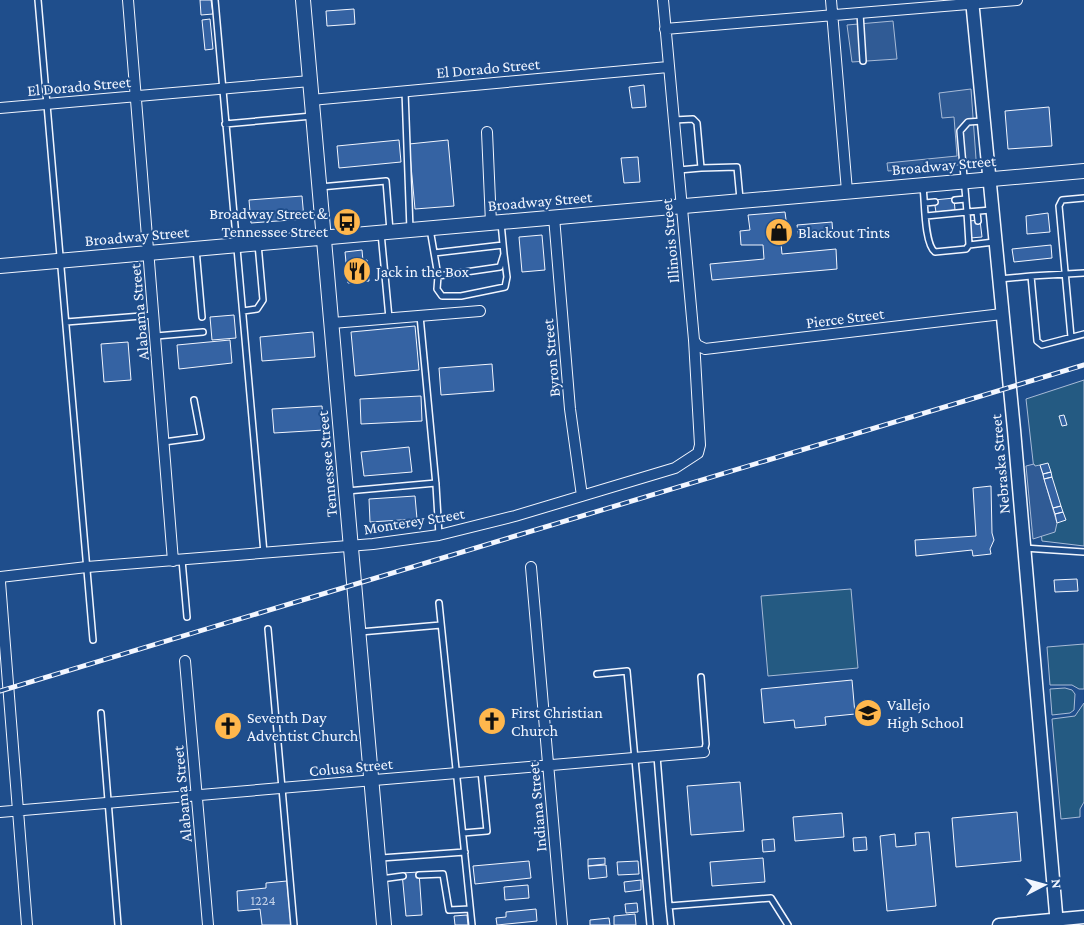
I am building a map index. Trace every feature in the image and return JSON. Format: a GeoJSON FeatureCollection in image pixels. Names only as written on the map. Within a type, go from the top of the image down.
{"type":"FeatureCollection","features":[{"type":"Feature","properties":{"kind":"main road","name":"Tennessee Street"},"geometry":{"type":"LineString","coordinates":[[303,0],[384,925]]}},
{"type":"Feature","properties":{"kind":"main road","name":"Broadway Street"},"geometry":{"type":"LineString","coordinates":[[0,266],[1084,171]]}},
{"type":"Feature","properties":{"kind":"street","name":"Alabama Street"},"geometry":{"type":"LineString","coordinates":[[128,0],[164,442],[178,561]]}},
{"type":"Feature","properties":{"kind":"street","name":"Illinois Street"},"geometry":{"type":"LineString","coordinates":[[663,0],[683,206],[700,445],[698,453],[676,467]]}},
{"type":"Feature","properties":{"kind":"street"},"geometry":{"type":"LineString","coordinates":[[831,0],[847,191]]}},
{"type":"Feature","properties":{"kind":"street"},"geometry":{"type":"LineString","coordinates":[[665,29],[972,2],[1017,0]]}},
{"type":"Feature","properties":{"kind":"street","name":"Nebraska Street"},"geometry":{"type":"LineString","coordinates":[[972,2],[1024,548],[1056,922]]}},
{"type":"Feature","properties":{"kind":"street","name":"El Dorado Street"},"geometry":{"type":"LineString","coordinates":[[311,100],[668,67]]}},
{"type":"Feature","properties":{"kind":"street","name":"El Dorado Street"},"geometry":{"type":"LineString","coordinates":[[0,108],[310,81]]}},
{"type":"Feature","properties":{"kind":"street"},"geometry":{"type":"LineString","coordinates":[[487,132],[496,223]]}},
{"type":"Feature","properties":{"kind":"street","name":"Byron Street"},"geometry":{"type":"LineString","coordinates":[[554,218],[570,409],[582,496]]}},
{"type":"Feature","properties":{"kind":"street"},"geometry":{"type":"LineString","coordinates":[[332,323],[480,310]]}},
{"type":"Feature","properties":{"kind":"street","name":"Pierce Street"},"geometry":{"type":"LineString","coordinates":[[694,340],[697,346],[705,349],[1002,314]]}},
{"type":"Feature","properties":{"kind":"street","name":"Monterey Street"},"geometry":{"type":"LineString","coordinates":[[0,577],[87,567],[352,546],[439,535],[582,496],[676,467]]}},
{"type":"Feature","properties":{"kind":"street","name":"Indiana Street"},"geometry":{"type":"LineString","coordinates":[[531,567],[562,925]]}},
{"type":"Feature","properties":{"kind":"street"},"geometry":{"type":"LineString","coordinates":[[0,582],[27,925]]}},
{"type":"Feature","properties":{"kind":"street","name":"Alabama Street"},"geometry":{"type":"LineString","coordinates":[[185,661],[208,925]]}},
{"type":"Feature","properties":{"kind":"street","name":"Colusa Street"},"geometry":{"type":"LineString","coordinates":[[0,812],[704,752]]}},
{"type":"Feature","properties":{"kind":"street"},"geometry":{"type":"LineString","coordinates":[[999,925],[1056,922],[1084,916]]}},
{"type":"Feature","properties":{"kind":"lane"},"geometry":{"type":"LineString","coordinates":[[38,0],[93,640]]}},
{"type":"Feature","properties":{"kind":"lane"},"geometry":{"type":"LineString","coordinates":[[215,0],[221,89],[237,245],[264,553]]}},
{"type":"Feature","properties":{"kind":"lane"},"geometry":{"type":"LineString","coordinates":[[860,13],[863,62]]}},
{"type":"Feature","properties":{"kind":"lane"},"geometry":{"type":"LineString","coordinates":[[405,90],[410,230]]}},
{"type":"Feature","properties":{"kind":"lane"},"geometry":{"type":"LineString","coordinates":[[225,124],[313,116]]}},
{"type":"Feature","properties":{"kind":"lane"},"geometry":{"type":"LineString","coordinates":[[674,120],[693,119],[697,123],[700,168]]}},
{"type":"Feature","properties":{"kind":"lane"},"geometry":{"type":"LineString","coordinates":[[970,244],[960,131],[968,122],[983,121]]}},
{"type":"Feature","properties":{"kind":"lane"},"geometry":{"type":"LineString","coordinates":[[679,170],[737,167],[740,200]]}},
{"type":"Feature","properties":{"kind":"lane"},"geometry":{"type":"LineString","coordinates":[[320,187],[386,181],[389,318]]}},
{"type":"Feature","properties":{"kind":"lane"},"geometry":{"type":"LineString","coordinates":[[923,184],[928,244],[935,252],[966,249],[970,244],[980,240],[995,242]]}},
{"type":"Feature","properties":{"kind":"lane"},"geometry":{"type":"LineString","coordinates":[[1071,337],[1059,206],[1062,200],[1084,198]]}},
{"type":"Feature","properties":{"kind":"lane"},"geometry":{"type":"LineString","coordinates":[[955,200],[966,199]]}},
{"type":"Feature","properties":{"kind":"lane"},"geometry":{"type":"LineString","coordinates":[[925,203],[935,202]]}},
{"type":"Feature","properties":{"kind":"lane"},"geometry":{"type":"LineString","coordinates":[[926,216],[992,210]]}},
{"type":"Feature","properties":{"kind":"lane"},"geometry":{"type":"LineString","coordinates":[[977,212],[978,221]]}},
{"type":"Feature","properties":{"kind":"lane"},"geometry":{"type":"LineString","coordinates":[[430,229],[438,276],[436,289],[442,296],[462,296],[505,287],[507,277],[503,245],[496,223]]}},
{"type":"Feature","properties":{"kind":"lane"},"geometry":{"type":"LineString","coordinates":[[243,311],[257,309],[263,300],[258,244]]}},
{"type":"Feature","properties":{"kind":"lane"},"geometry":{"type":"LineString","coordinates":[[434,253],[503,245]]}},
{"type":"Feature","properties":{"kind":"lane"},"geometry":{"type":"LineString","coordinates":[[196,248],[202,317]]}},
{"type":"Feature","properties":{"kind":"lane"},"geometry":{"type":"LineString","coordinates":[[438,276],[500,267],[504,254]]}},
{"type":"Feature","properties":{"kind":"lane"},"geometry":{"type":"LineString","coordinates":[[998,278],[1084,273]]}},
{"type":"Feature","properties":{"kind":"lane"},"geometry":{"type":"LineString","coordinates":[[1031,276],[1037,341],[1042,344],[1084,334]]}},
{"type":"Feature","properties":{"kind":"lane"},"geometry":{"type":"LineString","coordinates":[[66,322],[154,315]]}},
{"type":"Feature","properties":{"kind":"lane"},"geometry":{"type":"LineString","coordinates":[[420,316],[436,483],[439,535]]}},
{"type":"Feature","properties":{"kind":"lane"},"geometry":{"type":"LineString","coordinates":[[156,336],[202,332]]}},
{"type":"Feature","properties":{"kind":"lane"},"geometry":{"type":"LineString","coordinates":[[164,442],[201,437],[194,400]]}},
{"type":"Feature","properties":{"kind":"lane"},"geometry":{"type":"LineString","coordinates":[[347,491],[436,483]]}},
{"type":"Feature","properties":{"kind":"lane"},"geometry":{"type":"LineString","coordinates":[[1024,548],[1084,552]]}},
{"type":"Feature","properties":{"kind":"lane"},"geometry":{"type":"LineString","coordinates":[[178,561],[187,617]]}},
{"type":"Feature","properties":{"kind":"lane"},"geometry":{"type":"LineString","coordinates":[[439,603],[472,925]]}},
{"type":"Feature","properties":{"kind":"lane"},"geometry":{"type":"LineString","coordinates":[[359,632],[441,625]]}},
{"type":"Feature","properties":{"kind":"lane"},"geometry":{"type":"LineString","coordinates":[[268,629],[294,925]]}},
{"type":"Feature","properties":{"kind":"lane"},"geometry":{"type":"LineString","coordinates":[[597,674],[627,671],[650,925]]}},
{"type":"Feature","properties":{"kind":"lane"},"geometry":{"type":"LineString","coordinates":[[701,677],[706,744],[704,752]]}},
{"type":"Feature","properties":{"kind":"lane"},"geometry":{"type":"LineString","coordinates":[[101,713],[118,925]]}},
{"type":"Feature","properties":{"kind":"lane"},"geometry":{"type":"LineString","coordinates":[[656,756],[671,925]]}},
{"type":"Feature","properties":{"kind":"lane"},"geometry":{"type":"LineString","coordinates":[[463,833],[487,831],[481,771]]}},
{"type":"Feature","properties":{"kind":"lane"},"geometry":{"type":"LineString","coordinates":[[378,859],[465,852]]}},
{"type":"Feature","properties":{"kind":"lane"},"geometry":{"type":"LineString","coordinates":[[419,875],[443,874],[449,910],[470,909]]}},
{"type":"Feature","properties":{"kind":"lane"},"geometry":{"type":"LineString","coordinates":[[380,879],[403,876]]}},
{"type":"Feature","properties":{"kind":"lane"},"geometry":{"type":"LineString","coordinates":[[669,906],[771,898],[788,925]]}},
{"type":"Feature","properties":{"kind":"shaded area"},"geometry":{"type":"Polygon","coordinates":[[[893,21],[897,59],[852,62],[847,25],[893,21]]]}},
{"type":"Feature","properties":{"kind":"shaded area"},"geometry":{"type":"Polygon","coordinates":[[[971,89],[976,159],[969,164],[888,171],[887,163],[957,156],[954,117],[942,118],[939,93],[971,89]]]}},
{"type":"Feature","properties":{"kind":"shaded area"},"geometry":{"type":"Polygon","coordinates":[[[1084,380],[1084,546],[1042,541],[1026,399],[1084,380]]]}},
{"type":"Feature","properties":{"kind":"shaded area"},"geometry":{"type":"Polygon","coordinates":[[[1034,464],[1035,466],[1040,465],[1057,523],[1055,532],[1033,539],[1026,466],[1034,464]]]}},
{"type":"Feature","properties":{"kind":"shaded area"},"geometry":{"type":"Polygon","coordinates":[[[851,589],[858,668],[768,676],[761,596],[851,589]]]}},
{"type":"Feature","properties":{"kind":"shaded area"},"geometry":{"type":"Polygon","coordinates":[[[1084,644],[1084,689],[1079,689],[1072,685],[1050,685],[1047,647],[1084,644]]]}},
{"type":"Feature","properties":{"kind":"shaded area"},"geometry":{"type":"Polygon","coordinates":[[[1065,688],[1072,690],[1075,694],[1074,710],[1070,713],[1052,715],[1050,689],[1065,688]]]}},
{"type":"Feature","properties":{"kind":"shaded area"},"geometry":{"type":"Polygon","coordinates":[[[1084,703],[1084,802],[1080,809],[1080,817],[1061,819],[1052,719],[1075,716],[1084,703]]]}},
{"type":"Feature","properties":{"kind":"building"},"geometry":{"type":"Polygon","coordinates":[[[200,0],[211,0],[213,14],[201,15],[200,0]]]}},
{"type":"Feature","properties":{"kind":"building"},"geometry":{"type":"Polygon","coordinates":[[[354,9],[355,24],[327,26],[326,11],[354,9]]]}},
{"type":"Feature","properties":{"kind":"building"},"geometry":{"type":"Polygon","coordinates":[[[210,19],[213,49],[205,50],[202,20],[210,19]]]}},
{"type":"Feature","properties":{"kind":"building"},"geometry":{"type":"Polygon","coordinates":[[[644,85],[646,107],[632,108],[629,87],[644,85]]]}},
{"type":"Feature","properties":{"kind":"building"},"geometry":{"type":"Polygon","coordinates":[[[1049,107],[1052,146],[1008,149],[1005,111],[1049,107]]]}},
{"type":"Feature","properties":{"kind":"building"},"geometry":{"type":"Polygon","coordinates":[[[399,140],[401,162],[339,168],[337,146],[399,140]]]}},
{"type":"Feature","properties":{"kind":"building"},"geometry":{"type":"Polygon","coordinates":[[[448,140],[454,206],[415,209],[409,144],[448,140]]]}},
{"type":"Feature","properties":{"kind":"building"},"geometry":{"type":"Polygon","coordinates":[[[638,157],[640,182],[624,183],[621,158],[638,157]]]}},
{"type":"Feature","properties":{"kind":"building"},"geometry":{"type":"Polygon","coordinates":[[[302,196],[304,219],[251,223],[249,200],[302,196]]]}},
{"type":"Feature","properties":{"kind":"building"},"geometry":{"type":"Polygon","coordinates":[[[954,198],[955,210],[936,212],[934,200],[954,198]]]}},
{"type":"Feature","properties":{"kind":"building"},"geometry":{"type":"Polygon","coordinates":[[[785,212],[787,227],[783,227],[784,233],[780,233],[782,254],[836,249],[837,269],[712,280],[710,264],[764,259],[763,245],[741,245],[740,231],[750,230],[748,215],[785,212]]]}},
{"type":"Feature","properties":{"kind":"building"},"geometry":{"type":"Polygon","coordinates":[[[1048,213],[1050,232],[1027,234],[1026,216],[1048,213]]]}},
{"type":"Feature","properties":{"kind":"building"},"geometry":{"type":"Polygon","coordinates":[[[980,220],[982,237],[970,238],[969,221],[980,220]]]}},
{"type":"Feature","properties":{"kind":"building"},"geometry":{"type":"Polygon","coordinates":[[[832,222],[833,235],[799,238],[797,225],[832,222]]]}},
{"type":"Feature","properties":{"kind":"building"},"geometry":{"type":"Polygon","coordinates":[[[542,235],[545,270],[522,272],[519,237],[542,235]]]}},
{"type":"Feature","properties":{"kind":"building"},"geometry":{"type":"Polygon","coordinates":[[[1051,245],[1052,258],[1014,262],[1012,249],[1051,245]]]}},
{"type":"Feature","properties":{"kind":"building","name":"Jack in the Box"},"geometry":{"type":"Polygon","coordinates":[[[362,250],[363,261],[367,260],[369,281],[348,283],[345,252],[362,250]]]}},
{"type":"Feature","properties":{"kind":"building"},"geometry":{"type":"Polygon","coordinates":[[[234,315],[236,338],[212,340],[210,317],[234,315]]]}},
{"type":"Feature","properties":{"kind":"building"},"geometry":{"type":"Polygon","coordinates":[[[415,326],[419,370],[355,376],[351,332],[415,326]]]}},
{"type":"Feature","properties":{"kind":"building"},"geometry":{"type":"Polygon","coordinates":[[[313,332],[315,357],[262,361],[260,337],[313,332]]]}},
{"type":"Feature","properties":{"kind":"building"},"geometry":{"type":"Polygon","coordinates":[[[230,340],[232,363],[179,369],[177,345],[230,340]]]}},
{"type":"Feature","properties":{"kind":"building"},"geometry":{"type":"Polygon","coordinates":[[[128,342],[131,380],[104,382],[101,344],[128,342]]]}},
{"type":"Feature","properties":{"kind":"building"},"geometry":{"type":"Polygon","coordinates":[[[492,364],[494,391],[441,395],[439,368],[492,364]]]}},
{"type":"Feature","properties":{"kind":"building"},"geometry":{"type":"Polygon","coordinates":[[[421,396],[422,421],[361,424],[360,399],[421,396]]]}},
{"type":"Feature","properties":{"kind":"building"},"geometry":{"type":"Polygon","coordinates":[[[322,406],[324,430],[274,433],[272,409],[322,406]]]}},
{"type":"Feature","properties":{"kind":"building"},"geometry":{"type":"Polygon","coordinates":[[[1064,415],[1067,425],[1062,426],[1059,416],[1064,415]]]}},
{"type":"Feature","properties":{"kind":"building"},"geometry":{"type":"Polygon","coordinates":[[[409,447],[412,472],[364,476],[361,452],[409,447]]]}},
{"type":"Feature","properties":{"kind":"building"},"geometry":{"type":"Polygon","coordinates":[[[1048,463],[1051,472],[1043,474],[1040,465],[1048,463]]]}},
{"type":"Feature","properties":{"kind":"building"},"geometry":{"type":"Polygon","coordinates":[[[1051,472],[1052,477],[1044,479],[1043,474],[1051,472]]]}},
{"type":"Feature","properties":{"kind":"building"},"geometry":{"type":"Polygon","coordinates":[[[1052,477],[1061,506],[1053,508],[1044,479],[1052,477]]]}},
{"type":"Feature","properties":{"kind":"building"},"geometry":{"type":"Polygon","coordinates":[[[991,486],[992,533],[994,540],[990,549],[991,554],[973,556],[972,550],[916,556],[915,540],[976,536],[973,488],[991,486]]]}},
{"type":"Feature","properties":{"kind":"building"},"geometry":{"type":"Polygon","coordinates":[[[415,496],[417,519],[370,522],[369,499],[415,496]]]}},
{"type":"Feature","properties":{"kind":"building"},"geometry":{"type":"Polygon","coordinates":[[[1061,506],[1063,512],[1055,514],[1053,508],[1061,506]]]}},
{"type":"Feature","properties":{"kind":"building"},"geometry":{"type":"Polygon","coordinates":[[[1063,512],[1066,520],[1057,523],[1055,514],[1063,512]]]}},
{"type":"Feature","properties":{"kind":"building"},"geometry":{"type":"Polygon","coordinates":[[[1077,579],[1078,591],[1055,592],[1054,580],[1077,579]]]}},
{"type":"Feature","properties":{"kind":"building"},"geometry":{"type":"Polygon","coordinates":[[[852,680],[855,714],[825,717],[826,725],[795,728],[794,720],[764,723],[761,689],[852,680]]]}},
{"type":"Feature","properties":{"kind":"building"},"geometry":{"type":"Polygon","coordinates":[[[740,782],[744,831],[691,835],[687,786],[740,782]]]}},
{"type":"Feature","properties":{"kind":"building"},"geometry":{"type":"Polygon","coordinates":[[[1017,812],[1021,861],[956,867],[952,818],[1017,812]]]}},
{"type":"Feature","properties":{"kind":"building"},"geometry":{"type":"Polygon","coordinates":[[[842,813],[844,837],[795,841],[793,817],[842,813]]]}},
{"type":"Feature","properties":{"kind":"building"},"geometry":{"type":"Polygon","coordinates":[[[929,832],[936,906],[887,911],[880,836],[895,834],[896,847],[916,845],[915,833],[929,832]]]}},
{"type":"Feature","properties":{"kind":"building"},"geometry":{"type":"Polygon","coordinates":[[[866,837],[867,850],[854,851],[853,838],[866,837]]]}},
{"type":"Feature","properties":{"kind":"building"},"geometry":{"type":"Polygon","coordinates":[[[774,839],[775,851],[763,852],[762,840],[774,839]]]}},
{"type":"Feature","properties":{"kind":"building"},"geometry":{"type":"Polygon","coordinates":[[[605,858],[605,864],[588,866],[588,859],[605,858]]]}},
{"type":"Feature","properties":{"kind":"building"},"geometry":{"type":"Polygon","coordinates":[[[763,858],[765,882],[712,886],[710,862],[763,858]]]}},
{"type":"Feature","properties":{"kind":"building"},"geometry":{"type":"Polygon","coordinates":[[[529,861],[531,878],[475,884],[473,866],[529,861]]]}},
{"type":"Feature","properties":{"kind":"building"},"geometry":{"type":"Polygon","coordinates":[[[638,861],[639,874],[618,875],[617,862],[638,861]]]}},
{"type":"Feature","properties":{"kind":"building"},"geometry":{"type":"Polygon","coordinates":[[[606,865],[607,877],[589,879],[588,866],[606,865]]]}},
{"type":"Feature","properties":{"kind":"building"},"geometry":{"type":"Polygon","coordinates":[[[419,872],[422,915],[406,916],[402,873],[419,872]]]}},
{"type":"Feature","properties":{"kind":"building"},"geometry":{"type":"Polygon","coordinates":[[[641,880],[641,890],[625,892],[624,882],[641,880]]]}},
{"type":"Feature","properties":{"kind":"building"},"geometry":{"type":"Polygon","coordinates":[[[287,881],[291,925],[262,925],[260,909],[238,911],[237,891],[266,888],[266,883],[287,881]]]}},
{"type":"Feature","properties":{"kind":"building"},"geometry":{"type":"Polygon","coordinates":[[[528,885],[529,898],[505,900],[504,887],[528,885]]]}},
{"type":"Feature","properties":{"kind":"building"},"geometry":{"type":"Polygon","coordinates":[[[637,903],[638,912],[626,913],[625,904],[637,903]]]}},
{"type":"Feature","properties":{"kind":"building"},"geometry":{"type":"Polygon","coordinates":[[[536,909],[537,921],[497,925],[496,918],[506,917],[506,912],[536,909]]]}},
{"type":"Feature","properties":{"kind":"building"},"geometry":{"type":"Polygon","coordinates":[[[635,914],[636,925],[614,925],[614,916],[635,914]]]}},
{"type":"Feature","properties":{"kind":"building"},"geometry":{"type":"Polygon","coordinates":[[[467,915],[468,925],[455,925],[454,916],[467,915]]]}},
{"type":"Feature","properties":{"kind":"building"},"geometry":{"type":"Polygon","coordinates":[[[609,918],[610,925],[590,925],[590,920],[609,918]]]}},
{"type":"Feature","properties":{"kind":"railway"},"geometry":{"type":"LineString","coordinates":[[0,691],[1084,365]]}},
{"type":"Feature","properties":{"kind":"place","name":"Broadway Street & Tennessee Street"},"geometry":{"type":"Point","coordinates":[347,222]}},
{"type":"Feature","properties":{"kind":"place","name":"Blackout Tints"},"geometry":{"type":"Point","coordinates":[779,232]}},
{"type":"Feature","properties":{"kind":"place","name":"Jack in the Box"},"geometry":{"type":"Point","coordinates":[357,271]}},
{"type":"Feature","properties":{"kind":"place","name":"Vallejo High School"},"geometry":{"type":"Point","coordinates":[868,713]}},
{"type":"Feature","properties":{"kind":"place","name":"First Christian Church"},"geometry":{"type":"Point","coordinates":[492,721]}},
{"type":"Feature","properties":{"kind":"place","name":"Seventh Day Adventist Church"},"geometry":{"type":"Point","coordinates":[228,726]}}]}
